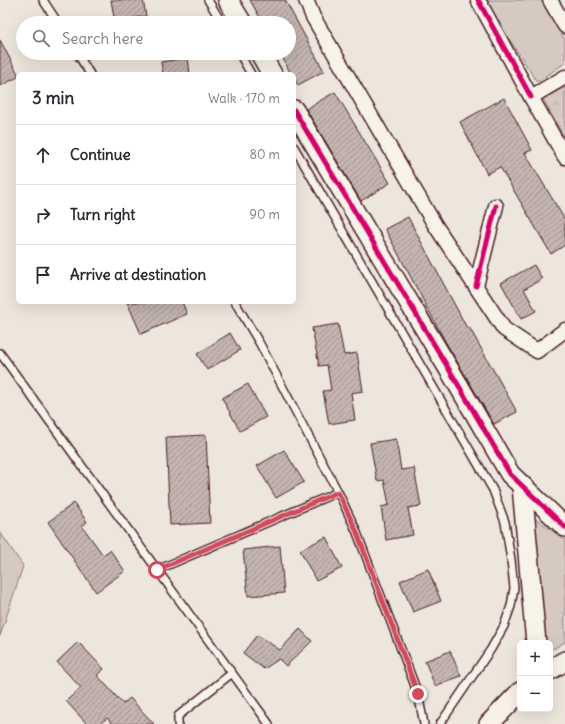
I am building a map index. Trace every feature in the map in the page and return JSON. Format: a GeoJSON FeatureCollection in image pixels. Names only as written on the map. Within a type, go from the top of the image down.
{"type":"FeatureCollection","features":[{"type":"Feature","properties":{"kind":"street"},"geometry":{"type":"LineString","coordinates":[[228,0],[238,16]]}},
{"type":"Feature","properties":{"kind":"street"},"geometry":{"type":"LineString","coordinates":[[306,0],[313,17],[435,225],[504,329],[537,351],[565,330]]}},
{"type":"Feature","properties":{"kind":"street"},"geometry":{"type":"LineString","coordinates":[[478,0],[565,157]]}},
{"type":"Feature","properties":{"kind":"street"},"geometry":{"type":"LineString","coordinates":[[550,0],[565,26]]}},
{"type":"Feature","properties":{"kind":"street"},"geometry":{"type":"LineString","coordinates":[[264,60],[271,72]]}},
{"type":"Feature","properties":{"kind":"street"},"geometry":{"type":"LineString","coordinates":[[531,97],[565,77]]}},
{"type":"Feature","properties":{"kind":"street"},"geometry":{"type":"LineString","coordinates":[[296,113],[510,474],[565,527]]}},
{"type":"Feature","properties":{"kind":"street"},"geometry":{"type":"LineString","coordinates":[[476,286],[496,206]]}},
{"type":"Feature","properties":{"kind":"street"},"geometry":{"type":"LineString","coordinates":[[522,486],[536,640]]}},
{"type":"Feature","properties":{"kind":"street"},"geometry":{"type":"LineString","coordinates":[[553,668],[565,661]]}},
{"type":"Feature","properties":{"kind":"street"},"geometry":{"type":"LineString","coordinates":[[489,724],[517,695]]}},
{"type":"Feature","properties":{"kind":"lane"},"geometry":{"type":"LineString","coordinates":[[43,0],[53,16]]}},
{"type":"Feature","properties":{"kind":"lane"},"geometry":{"type":"LineString","coordinates":[[208,0],[218,16]]}},
{"type":"Feature","properties":{"kind":"lane"},"geometry":{"type":"LineString","coordinates":[[81,60],[89,72]]}},
{"type":"Feature","properties":{"kind":"lane"},"geometry":{"type":"LineString","coordinates":[[243,60],[251,72]]}},
{"type":"Feature","properties":{"kind":"lane"},"geometry":{"type":"LineString","coordinates":[[296,150],[493,490],[505,522],[514,588],[511,606],[504,626],[491,649],[440,724]]}},
{"type":"Feature","properties":{"kind":"lane"},"geometry":{"type":"LineString","coordinates":[[236,304],[260,344],[338,492],[356,530],[418,694],[424,724]]}},
{"type":"Feature","properties":{"kind":"lane"},"geometry":{"type":"LineString","coordinates":[[0,353],[269,724]]}},
{"type":"Feature","properties":{"kind":"lane"},"geometry":{"type":"LineString","coordinates":[[157,570],[338,492]]}},
{"type":"Feature","properties":{"kind":"lane"},"geometry":{"type":"LineString","coordinates":[[178,724],[178,716],[232,673]]}},
{"type":"Feature","properties":{"kind":"green space"},"geometry":{"type":"Polygon","coordinates":[[[484,0],[541,0],[565,40],[565,63],[537,82],[484,0]]]}},
{"type":"Feature","properties":{"kind":"green space"},"geometry":{"type":"Polygon","coordinates":[[[565,87],[565,139],[543,99],[565,87]]]}},
{"type":"Feature","properties":{"kind":"green space"},"geometry":{"type":"Polygon","coordinates":[[[532,516],[565,540],[565,642],[553,648],[553,640],[545,640],[532,516]]]}},
{"type":"Feature","properties":{"kind":"green space"},"geometry":{"type":"Polygon","coordinates":[[[0,532],[23,566],[0,636],[0,532]]]}},
{"type":"Feature","properties":{"kind":"building"},"geometry":{"type":"Polygon","coordinates":[[[111,0],[143,0],[146,16],[114,16],[111,0]]]}},
{"type":"Feature","properties":{"kind":"building"},"geometry":{"type":"Polygon","coordinates":[[[250,0],[285,0],[294,16],[259,16],[250,0]]]}},
{"type":"Feature","properties":{"kind":"building"},"geometry":{"type":"Polygon","coordinates":[[[296,20],[324,71],[298,85],[296,82],[296,72],[290,72],[284,60],[296,60],[296,20]]]}},
{"type":"Feature","properties":{"kind":"building"},"geometry":{"type":"Polygon","coordinates":[[[0,40],[17,72],[16,78],[0,86],[0,40]]]}},
{"type":"Feature","properties":{"kind":"building"},"geometry":{"type":"Polygon","coordinates":[[[188,60],[190,72],[163,72],[161,62],[188,60]]]}},
{"type":"Feature","properties":{"kind":"building"},"geometry":{"type":"Polygon","coordinates":[[[335,92],[390,183],[361,201],[306,109],[335,92]]]}},
{"type":"Feature","properties":{"kind":"building"},"geometry":{"type":"Polygon","coordinates":[[[504,98],[532,150],[525,153],[565,220],[565,245],[551,254],[500,167],[487,174],[460,122],[504,98]]]}},
{"type":"Feature","properties":{"kind":"building"},"geometry":{"type":"Polygon","coordinates":[[[408,217],[467,328],[469,327],[517,412],[494,424],[445,341],[385,229],[408,217]]]}},
{"type":"Feature","properties":{"kind":"building"},"geometry":{"type":"Polygon","coordinates":[[[534,265],[542,279],[524,289],[536,311],[521,319],[501,283],[534,265]]]}},
{"type":"Feature","properties":{"kind":"building"},"geometry":{"type":"Polygon","coordinates":[[[128,304],[183,304],[187,314],[141,334],[128,304]]]}},
{"type":"Feature","properties":{"kind":"building"},"geometry":{"type":"Polygon","coordinates":[[[338,324],[344,355],[357,353],[363,391],[351,393],[355,420],[329,424],[323,391],[331,390],[327,365],[319,366],[312,328],[338,324]]]}},
{"type":"Feature","properties":{"kind":"building"},"geometry":{"type":"Polygon","coordinates":[[[230,333],[240,350],[207,370],[197,354],[230,333]]]}},
{"type":"Feature","properties":{"kind":"building"},"geometry":{"type":"Polygon","coordinates":[[[248,384],[266,417],[240,431],[222,398],[248,384]]]}},
{"type":"Feature","properties":{"kind":"building"},"geometry":{"type":"Polygon","coordinates":[[[206,435],[210,523],[170,525],[166,437],[206,435]]]}},
{"type":"Feature","properties":{"kind":"building"},"geometry":{"type":"Polygon","coordinates":[[[396,439],[401,470],[414,468],[421,506],[408,508],[413,535],[386,540],[381,507],[389,505],[384,480],[377,481],[370,443],[396,439]]]}},
{"type":"Feature","properties":{"kind":"building"},"geometry":{"type":"Polygon","coordinates":[[[284,450],[304,482],[276,498],[257,466],[284,450]]]}},
{"type":"Feature","properties":{"kind":"building"},"geometry":{"type":"Polygon","coordinates":[[[74,503],[87,522],[82,526],[103,555],[110,550],[125,571],[96,592],[48,522],[74,503]]]}},
{"type":"Feature","properties":{"kind":"building"},"geometry":{"type":"Polygon","coordinates":[[[326,537],[342,568],[316,581],[300,550],[326,537]]]}},
{"type":"Feature","properties":{"kind":"building"},"geometry":{"type":"Polygon","coordinates":[[[280,546],[284,593],[248,596],[243,550],[280,546]]]}},
{"type":"Feature","properties":{"kind":"building"},"geometry":{"type":"Polygon","coordinates":[[[428,569],[441,601],[413,612],[400,581],[428,569]]]}},
{"type":"Feature","properties":{"kind":"building"},"geometry":{"type":"Polygon","coordinates":[[[300,629],[312,641],[286,666],[279,659],[264,669],[243,653],[257,635],[280,650],[300,629]]]}},
{"type":"Feature","properties":{"kind":"building"},"geometry":{"type":"Polygon","coordinates":[[[78,642],[104,669],[97,675],[123,704],[130,698],[154,724],[113,724],[107,718],[100,724],[87,724],[66,701],[81,688],[57,662],[78,642]]]}},
{"type":"Feature","properties":{"kind":"building"},"geometry":{"type":"Polygon","coordinates":[[[450,651],[461,676],[435,686],[425,661],[450,651]]]}},
{"type":"Feature","properties":{"kind":"cycle path"},"geometry":{"type":"LineString","coordinates":[[478,0],[531,97]]}},
{"type":"Feature","properties":{"kind":"cycle path"},"geometry":{"type":"LineString","coordinates":[[296,113],[510,474],[565,527]]}},
{"type":"Feature","properties":{"kind":"cycle path"},"geometry":{"type":"LineString","coordinates":[[476,286],[496,206]]}},
{"type":"Feature","properties":{"kind":"route"},"geometry":{"type":"LineString","coordinates":[[157,570],[338,492],[356,530],[418,694]]}}]}
